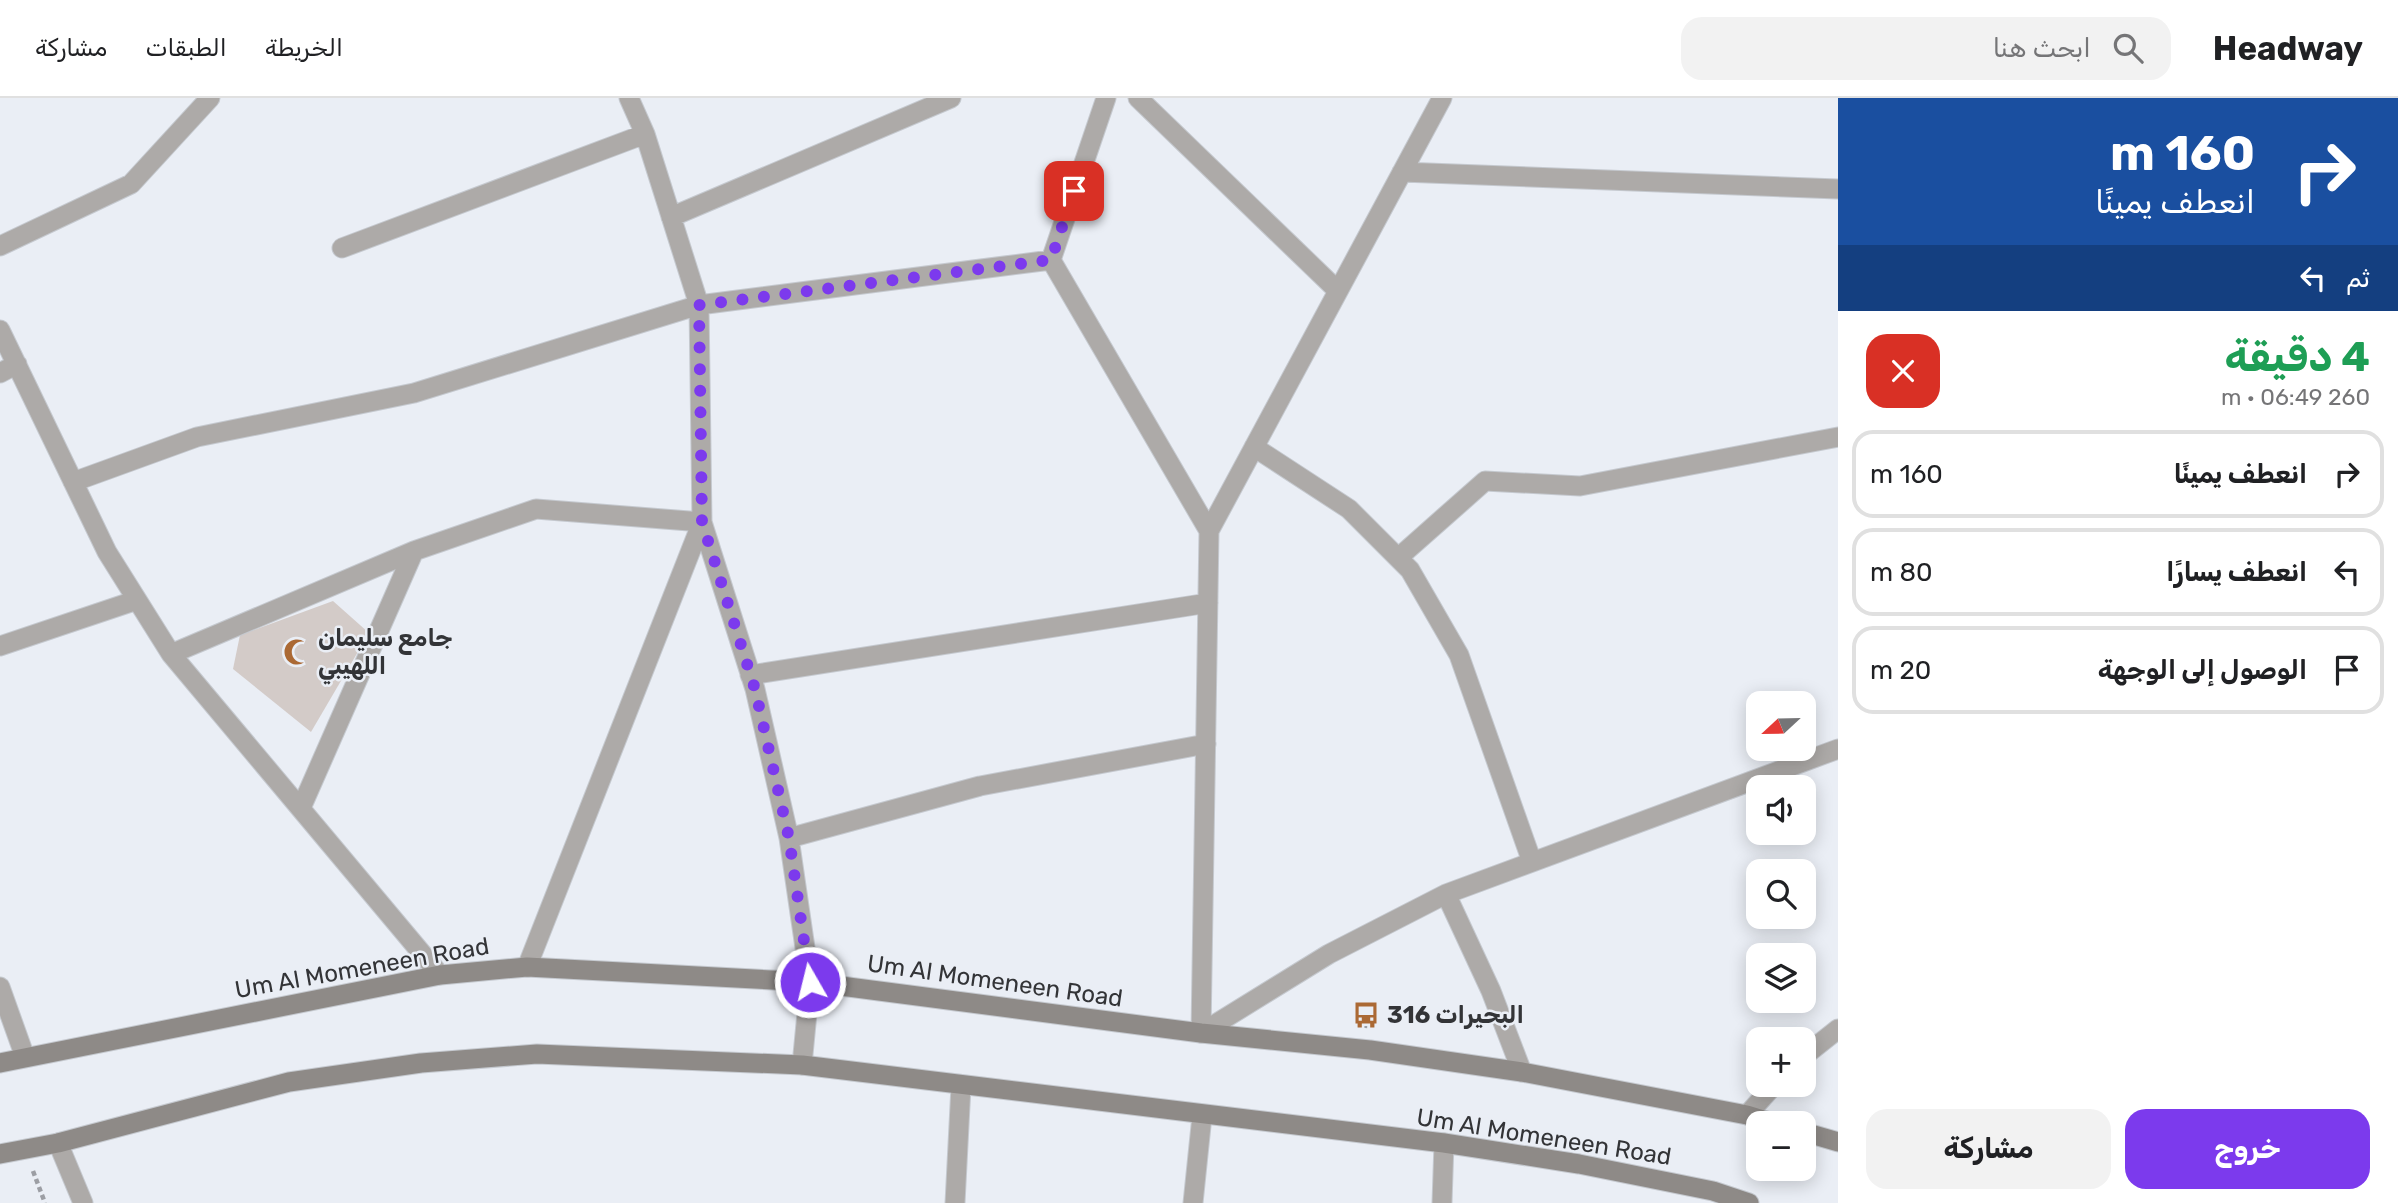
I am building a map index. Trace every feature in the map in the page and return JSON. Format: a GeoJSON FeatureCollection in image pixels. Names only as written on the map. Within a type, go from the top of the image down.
{"type":"FeatureCollection","features":[{"type":"Feature","properties":{"kind":"main road","name":"Um Al Momeneen Road"},"geometry":{"type":"LineString","coordinates":[[0,1063],[440,975],[527,967],[810,982],[1201,1033],[1370,1050],[1522,1072],[1746,1115]]}},
{"type":"Feature","properties":{"kind":"main road","name":"Um Al Momeneen Road"},"geometry":{"type":"LineString","coordinates":[[0,1154],[58,1143],[289,1082],[421,1063],[537,1054],[803,1065],[1202,1116],[1444,1143],[1578,1164],[1713,1191],[1749,1203]]}},
{"type":"Feature","properties":{"kind":"main road"},"geometry":{"type":"LineString","coordinates":[[1816,1136],[1838,1142]]}},
{"type":"Feature","properties":{"kind":"street"},"geometry":{"type":"LineString","coordinates":[[629,98],[645,134],[699,305],[702,522],[750,675],[789,838],[810,982],[803,1065]]}},
{"type":"Feature","properties":{"kind":"street"},"geometry":{"type":"LineString","coordinates":[[671,216],[951,98]]}},
{"type":"Feature","properties":{"kind":"street"},"geometry":{"type":"LineString","coordinates":[[1105,98],[1051,260],[1209,531]]}},
{"type":"Feature","properties":{"kind":"street"},"geometry":{"type":"LineString","coordinates":[[1201,1033],[1209,531],[1442,98]]}},
{"type":"Feature","properties":{"kind":"street"},"geometry":{"type":"LineString","coordinates":[[1144,99],[1338,291]]}},
{"type":"Feature","properties":{"kind":"street"},"geometry":{"type":"LineString","coordinates":[[0,246],[131,184],[205,100]]}},
{"type":"Feature","properties":{"kind":"street"},"geometry":{"type":"LineString","coordinates":[[342,247],[645,134]]}},
{"type":"Feature","properties":{"kind":"street"},"geometry":{"type":"LineString","coordinates":[[1402,173],[1838,189]]}},
{"type":"Feature","properties":{"kind":"street"},"geometry":{"type":"LineString","coordinates":[[74,482],[197,438],[414,393],[699,305],[1051,260]]}},
{"type":"Feature","properties":{"kind":"street"},"geometry":{"type":"LineString","coordinates":[[0,330],[8,369],[74,482],[107,552],[171,654],[440,975]]}},
{"type":"Feature","properties":{"kind":"street"},"geometry":{"type":"LineString","coordinates":[[1398,558],[1485,481],[1580,486],[1838,437]]}},
{"type":"Feature","properties":{"kind":"street"},"geometry":{"type":"LineString","coordinates":[[1254,447],[1349,509],[1410,570],[1459,655],[1532,862]]}},
{"type":"Feature","properties":{"kind":"street"},"geometry":{"type":"LineString","coordinates":[[171,654],[414,551],[536,509],[702,522]]}},
{"type":"Feature","properties":{"kind":"street"},"geometry":{"type":"LineString","coordinates":[[527,967],[702,522]]}},
{"type":"Feature","properties":{"kind":"street"},"geometry":{"type":"LineString","coordinates":[[301,808],[414,551]]}},
{"type":"Feature","properties":{"kind":"street"},"geometry":{"type":"LineString","coordinates":[[0,646],[137,600]]}},
{"type":"Feature","properties":{"kind":"street"},"geometry":{"type":"LineString","coordinates":[[750,675],[1208,603]]}},
{"type":"Feature","properties":{"kind":"street"},"geometry":{"type":"LineString","coordinates":[[789,838],[980,786],[1206,744]]}},
{"type":"Feature","properties":{"kind":"street"},"geometry":{"type":"LineString","coordinates":[[1201,1033],[1329,954],[1446,894],[1838,750]]}},
{"type":"Feature","properties":{"kind":"street"},"geometry":{"type":"LineString","coordinates":[[1446,894],[1492,991],[1522,1072]]}},
{"type":"Feature","properties":{"kind":"street"},"geometry":{"type":"LineString","coordinates":[[0,987],[25,1057]]}},
{"type":"Feature","properties":{"kind":"street"},"geometry":{"type":"LineString","coordinates":[[1816,1046],[1838,1029]]}},
{"type":"Feature","properties":{"kind":"street"},"geometry":{"type":"LineString","coordinates":[[955,1203],[961,1086]]}},
{"type":"Feature","properties":{"kind":"street"},"geometry":{"type":"LineString","coordinates":[[1751,1111],[1763,1097]]}},
{"type":"Feature","properties":{"kind":"street"},"geometry":{"type":"LineString","coordinates":[[1193,1203],[1202,1116]]}},
{"type":"Feature","properties":{"kind":"street"},"geometry":{"type":"LineString","coordinates":[[58,1143],[83,1203]]}},
{"type":"Feature","properties":{"kind":"street"},"geometry":{"type":"LineString","coordinates":[[1442,1203],[1444,1143]]}},
{"type":"Feature","properties":{"kind":"street"},"geometry":{"type":"LineString","coordinates":[[1713,1191],[1732,1203]]}},
{"type":"Feature","properties":{"kind":"path"},"geometry":{"type":"LineString","coordinates":[[24,1149],[45,1203]]}},
{"type":"Feature","properties":{"kind":"building","name":"جامع سليمان اللهيبي"},"geometry":{"type":"Polygon","coordinates":[[[333,601],[369,633],[311,732],[233,669],[240,635],[333,601]]]}},
{"type":"Feature","properties":{"kind":"place","name":"جامع سليمان اللهيبي"},"geometry":{"type":"Point","coordinates":[297,652]}},
{"type":"Feature","properties":{"kind":"place","name":"البحيرات 316"},"geometry":{"type":"Point","coordinates":[1366,1015]}},
{"type":"Feature","properties":{"kind":"route"},"geometry":{"type":"LineString","coordinates":[[810,982],[789,838],[755,689],[702,522],[699,305],[1051,260],[1074,191]]}}]}
